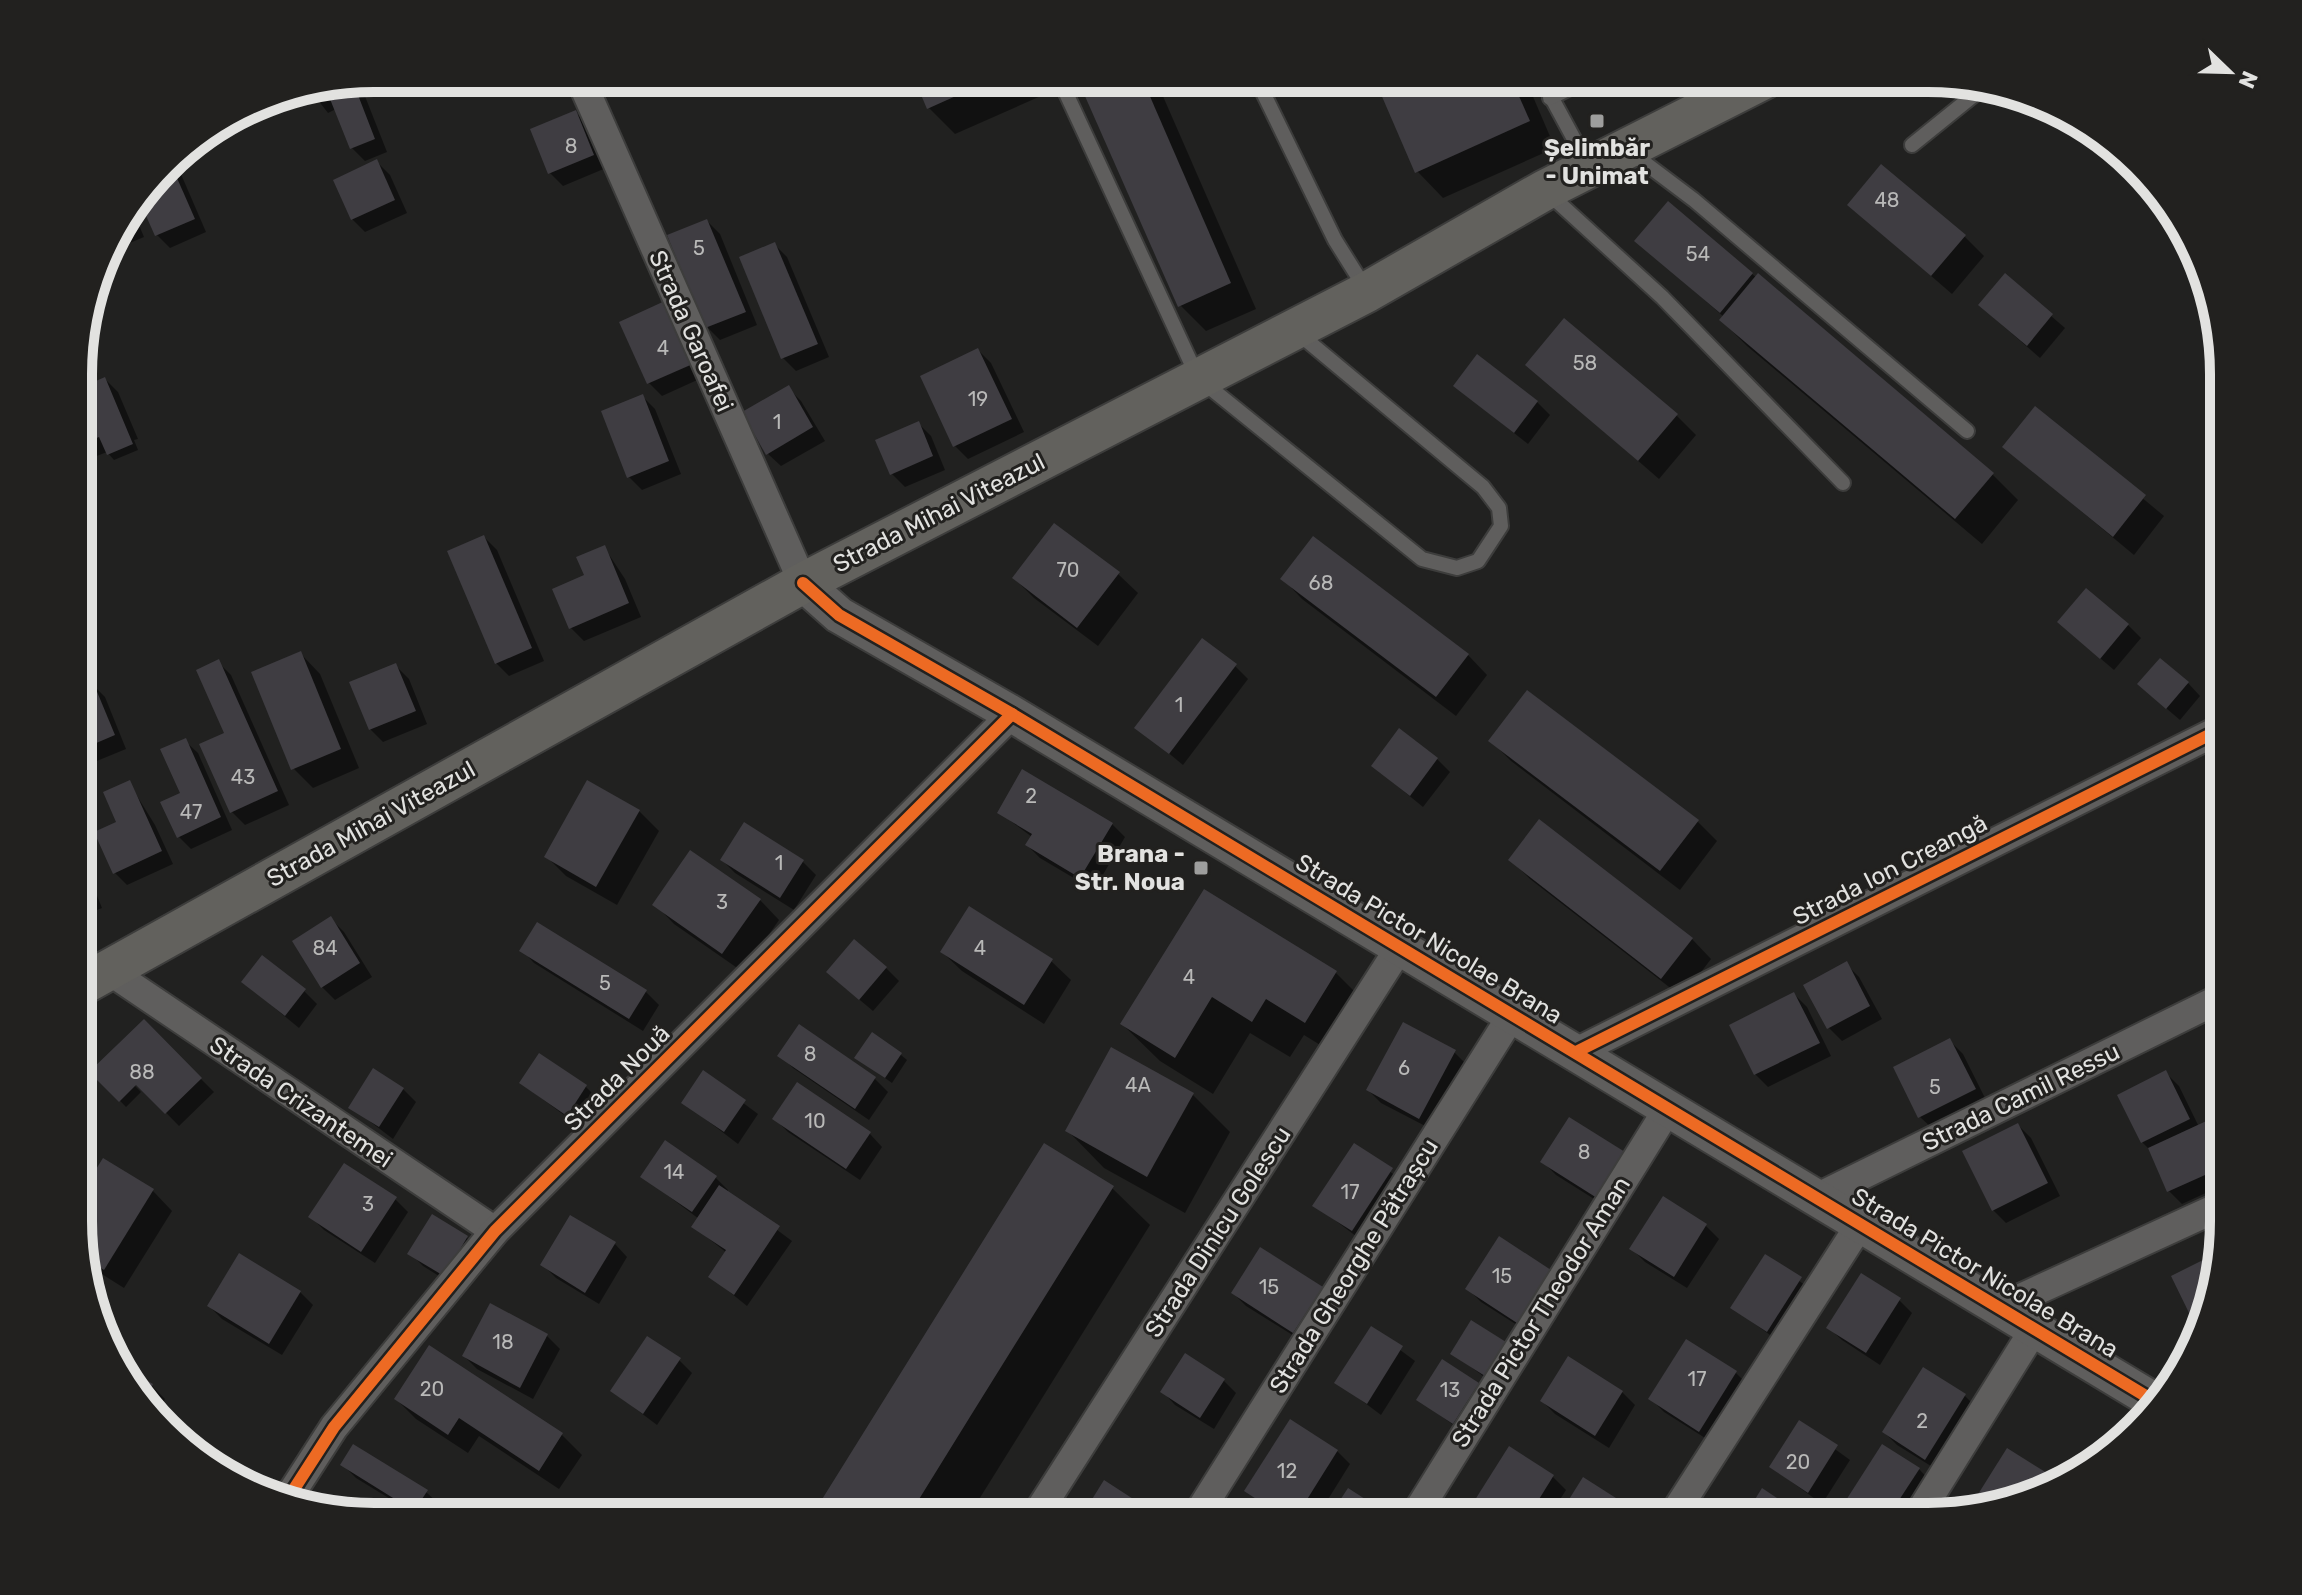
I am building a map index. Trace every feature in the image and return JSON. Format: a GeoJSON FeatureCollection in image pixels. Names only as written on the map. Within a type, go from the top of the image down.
{"type":"FeatureCollection","features":[{"type":"Feature","properties":{"kind":"main road","name":"Strada Mihai Viteazul"},"geometry":{"type":"LineString","coordinates":[[94,978],[803,583],[1367,292],[1545,190],[1737,93]]}},
{"type":"Feature","properties":{"kind":"street","name":"Strada Garoafei"},"geometry":{"type":"LineString","coordinates":[[586,92],[803,583]]}},
{"type":"Feature","properties":{"kind":"street","name":"Strada Pictor Nicolae Brana"},"geometry":{"type":"LineString","coordinates":[[803,583],[839,615],[1012,714],[2148,1397]]}},
{"type":"Feature","properties":{"kind":"street","name":"Strada Nouă"},"geometry":{"type":"LineString","coordinates":[[293,1491],[334,1427],[495,1231],[1012,714]]}},
{"type":"Feature","properties":{"kind":"street","name":"Strada Ion Creangă"},"geometry":{"type":"LineString","coordinates":[[1576,1052],[2209,735]]}},
{"type":"Feature","properties":{"kind":"street","name":"Strada Dinicu Golescu"},"geometry":{"type":"LineString","coordinates":[[1044,1502],[1400,947]]}},
{"type":"Feature","properties":{"kind":"street","name":"Strada Crizantemei"},"geometry":{"type":"LineString","coordinates":[[94,978],[495,1231]]}},
{"type":"Feature","properties":{"kind":"street","name":"Strada Camil Ressu"},"geometry":{"type":"LineString","coordinates":[[1818,1197],[2210,1004]]}},
{"type":"Feature","properties":{"kind":"street","name":"Strada Gheorghe Pătrașcu"},"geometry":{"type":"LineString","coordinates":[[1205,1503],[1512,1015]]}},
{"type":"Feature","properties":{"kind":"street","name":"Strada Pictor Theodor Aman"},"geometry":{"type":"LineString","coordinates":[[1423,1503],[1669,1107]]}},
{"type":"Feature","properties":{"kind":"street"},"geometry":{"type":"LineString","coordinates":[[2001,1307],[2210,1211]]}},
{"type":"Feature","properties":{"kind":"street"},"geometry":{"type":"LineString","coordinates":[[1681,1503],[1861,1223]]}},
{"type":"Feature","properties":{"kind":"street"},"geometry":{"type":"LineString","coordinates":[[1926,1503],[2035,1328]]}},
{"type":"Feature","properties":{"kind":"lane"},"geometry":{"type":"LineString","coordinates":[[1066,92],[1198,378],[1422,559],[1457,568],[1478,561],[1501,526],[1499,508],[1483,487],[1293,329]]}},
{"type":"Feature","properties":{"kind":"lane"},"geometry":{"type":"LineString","coordinates":[[1263,93],[1335,240],[1367,292]]}},
{"type":"Feature","properties":{"kind":"lane"},"geometry":{"type":"LineString","coordinates":[[1548,93],[1590,169]]}},
{"type":"Feature","properties":{"kind":"lane"},"geometry":{"type":"LineString","coordinates":[[1550,98],[1560,93]]}},
{"type":"Feature","properties":{"kind":"lane"},"geometry":{"type":"LineString","coordinates":[[1912,145],[1973,95]]}},
{"type":"Feature","properties":{"kind":"lane"},"geometry":{"type":"LineString","coordinates":[[1628,150],[1694,200],[1967,431]]}},
{"type":"Feature","properties":{"kind":"lane"},"geometry":{"type":"LineString","coordinates":[[1545,190],[1662,297],[1843,483]]}},
{"type":"Feature","properties":{"kind":"building"},"geometry":{"type":"Polygon","coordinates":[[[920,92],[964,92],[927,109],[920,92]]]}},
{"type":"Feature","properties":{"kind":"building"},"geometry":{"type":"Polygon","coordinates":[[[1083,92],[1148,92],[1231,283],[1178,307],[1083,92]]]}},
{"type":"Feature","properties":{"kind":"building"},"geometry":{"type":"Polygon","coordinates":[[[357,93],[375,139],[350,149],[329,95],[357,93]]]}},
{"type":"Feature","properties":{"kind":"building"},"geometry":{"type":"Polygon","coordinates":[[[1380,93],[1518,93],[1530,121],[1415,173],[1380,93]]]}},
{"type":"Feature","properties":{"kind":"building"},"geometry":{"type":"Polygon","coordinates":[[[576,110],[594,155],[548,174],[530,129],[576,110]]]}},
{"type":"Feature","properties":{"kind":"building"},"geometry":{"type":"Polygon","coordinates":[[[377,159],[395,200],[351,220],[333,180],[377,159]]]}},
{"type":"Feature","properties":{"kind":"building"},"geometry":{"type":"Polygon","coordinates":[[[1881,164],[1966,235],[1931,276],[1847,205],[1881,164]]]}},
{"type":"Feature","properties":{"kind":"building"},"geometry":{"type":"Polygon","coordinates":[[[175,175],[195,219],[155,236],[144,211],[175,175]]]}},
{"type":"Feature","properties":{"kind":"building"},"geometry":{"type":"Polygon","coordinates":[[[1668,201],[1753,273],[1720,313],[1634,241],[1668,201]]]}},
{"type":"Feature","properties":{"kind":"building"},"geometry":{"type":"Polygon","coordinates":[[[707,219],[746,312],[705,328],[667,235],[707,219]]]}},
{"type":"Feature","properties":{"kind":"building"},"geometry":{"type":"Polygon","coordinates":[[[775,242],[818,344],[781,359],[739,257],[775,242]]]}},
{"type":"Feature","properties":{"kind":"building"},"geometry":{"type":"Polygon","coordinates":[[[1758,273],[1994,473],[1955,519],[1719,320],[1758,273]]]}},
{"type":"Feature","properties":{"kind":"building"},"geometry":{"type":"Polygon","coordinates":[[[2005,273],[2053,314],[2027,346],[1978,305],[2005,273]]]}},
{"type":"Feature","properties":{"kind":"building"},"geometry":{"type":"Polygon","coordinates":[[[667,300],[695,363],[647,384],[619,322],[667,300]]]}},
{"type":"Feature","properties":{"kind":"building"},"geometry":{"type":"Polygon","coordinates":[[[1564,318],[1678,414],[1638,461],[1525,365],[1564,318]]]}},
{"type":"Feature","properties":{"kind":"building"},"geometry":{"type":"Polygon","coordinates":[[[978,348],[1012,419],[953,447],[920,376],[978,348]]]}},
{"type":"Feature","properties":{"kind":"building"},"geometry":{"type":"Polygon","coordinates":[[[1477,354],[1538,401],[1514,433],[1453,386],[1477,354]]]}},
{"type":"Feature","properties":{"kind":"building"},"geometry":{"type":"Polygon","coordinates":[[[105,377],[133,444],[107,455],[99,437],[92,440],[92,383],[105,377]]]}},
{"type":"Feature","properties":{"kind":"building"},"geometry":{"type":"Polygon","coordinates":[[[789,385],[813,427],[766,455],[742,412],[789,385]]]}},
{"type":"Feature","properties":{"kind":"building"},"geometry":{"type":"Polygon","coordinates":[[[643,394],[669,461],[627,478],[601,411],[643,394]]]}},
{"type":"Feature","properties":{"kind":"building"},"geometry":{"type":"Polygon","coordinates":[[[2035,406],[2146,495],[2113,537],[2002,447],[2035,406]]]}},
{"type":"Feature","properties":{"kind":"building"},"geometry":{"type":"Polygon","coordinates":[[[919,421],[933,456],[890,475],[875,440],[919,421]]]}},
{"type":"Feature","properties":{"kind":"building"},"geometry":{"type":"Polygon","coordinates":[[[1054,523],[1120,572],[1077,628],[1012,578],[1054,523]]]}},
{"type":"Feature","properties":{"kind":"building"},"geometry":{"type":"Polygon","coordinates":[[[484,535],[532,648],[495,664],[447,551],[484,535]]]}},
{"type":"Feature","properties":{"kind":"building"},"geometry":{"type":"Polygon","coordinates":[[[1313,536],[1469,654],[1436,697],[1280,579],[1313,536]]]}},
{"type":"Feature","properties":{"kind":"building"},"geometry":{"type":"Polygon","coordinates":[[[605,545],[629,603],[569,629],[552,589],[584,575],[576,557],[605,545]]]}},
{"type":"Feature","properties":{"kind":"building"},"geometry":{"type":"Polygon","coordinates":[[[2086,588],[2129,624],[2100,659],[2057,622],[2086,588]]]}},
{"type":"Feature","properties":{"kind":"building"},"geometry":{"type":"Polygon","coordinates":[[[1202,638],[1237,664],[1169,754],[1134,728],[1202,638]]]}},
{"type":"Feature","properties":{"kind":"building"},"geometry":{"type":"Polygon","coordinates":[[[301,651],[341,749],[291,770],[251,672],[301,651]]]}},
{"type":"Feature","properties":{"kind":"building"},"geometry":{"type":"Polygon","coordinates":[[[2160,658],[2189,682],[2166,709],[2137,684],[2160,658]]]}},
{"type":"Feature","properties":{"kind":"building"},"geometry":{"type":"Polygon","coordinates":[[[219,659],[278,791],[230,813],[199,744],[224,733],[196,670],[219,659]]]}},
{"type":"Feature","properties":{"kind":"building"},"geometry":{"type":"Polygon","coordinates":[[[396,663],[416,711],[369,730],[349,682],[396,663]]]}},
{"type":"Feature","properties":{"kind":"building"},"geometry":{"type":"Polygon","coordinates":[[[92,682],[115,735],[92,745],[92,682]]]}},
{"type":"Feature","properties":{"kind":"building"},"geometry":{"type":"Polygon","coordinates":[[[1527,690],[1699,820],[1660,871],[1488,741],[1527,690]]]}},
{"type":"Feature","properties":{"kind":"building"},"geometry":{"type":"Polygon","coordinates":[[[1399,728],[1438,758],[1410,796],[1371,766],[1399,728]]]}},
{"type":"Feature","properties":{"kind":"building"},"geometry":{"type":"Polygon","coordinates":[[[186,738],[221,817],[177,838],[160,802],[180,793],[160,749],[186,738]]]}},
{"type":"Feature","properties":{"kind":"building"},"geometry":{"type":"Polygon","coordinates":[[[1022,769],[1113,823],[1080,878],[1025,845],[1032,834],[997,813],[1022,769]]]}},
{"type":"Feature","properties":{"kind":"building"},"geometry":{"type":"Polygon","coordinates":[[[130,780],[162,851],[113,874],[94,832],[116,822],[103,792],[130,780]]]}},
{"type":"Feature","properties":{"kind":"building"},"geometry":{"type":"Polygon","coordinates":[[[587,780],[640,810],[596,887],[544,857],[587,780]]]}},
{"type":"Feature","properties":{"kind":"building"},"geometry":{"type":"Polygon","coordinates":[[[1539,819],[1693,938],[1661,979],[1508,860],[1539,819]]]}},
{"type":"Feature","properties":{"kind":"building"},"geometry":{"type":"Polygon","coordinates":[[[744,822],[804,860],[780,898],[720,860],[744,822]]]}},
{"type":"Feature","properties":{"kind":"building"},"geometry":{"type":"Polygon","coordinates":[[[690,850],[761,899],[722,954],[652,905],[690,850]]]}},
{"type":"Feature","properties":{"kind":"building"},"geometry":{"type":"Polygon","coordinates":[[[1204,889],[1337,971],[1305,1023],[1266,999],[1252,1022],[1212,997],[1175,1058],[1120,1024],[1204,889]]]}},
{"type":"Feature","properties":{"kind":"building"},"geometry":{"type":"Polygon","coordinates":[[[969,906],[1053,959],[1024,1005],[940,952],[969,906]]]}},
{"type":"Feature","properties":{"kind":"building"},"geometry":{"type":"Polygon","coordinates":[[[331,916],[360,963],[321,988],[292,941],[331,916]]]}},
{"type":"Feature","properties":{"kind":"building"},"geometry":{"type":"Polygon","coordinates":[[[537,922],[647,990],[629,1019],[519,951],[537,922]]]}},
{"type":"Feature","properties":{"kind":"building"},"geometry":{"type":"Polygon","coordinates":[[[854,939],[887,967],[859,1000],[826,972],[854,939]]]}},
{"type":"Feature","properties":{"kind":"building"},"geometry":{"type":"Polygon","coordinates":[[[262,955],[306,989],[285,1016],[241,982],[262,955]]]}},
{"type":"Feature","properties":{"kind":"building"},"geometry":{"type":"Polygon","coordinates":[[[1847,961],[1870,1006],[1827,1029],[1803,985],[1847,961]]]}},
{"type":"Feature","properties":{"kind":"building"},"geometry":{"type":"Polygon","coordinates":[[[1794,992],[1820,1043],[1754,1075],[1729,1025],[1794,992]]]}},
{"type":"Feature","properties":{"kind":"building"},"geometry":{"type":"Polygon","coordinates":[[[144,1019],[202,1078],[165,1114],[136,1085],[119,1102],[93,1076],[93,1068],[144,1019]]]}},
{"type":"Feature","properties":{"kind":"building"},"geometry":{"type":"Polygon","coordinates":[[[1403,1022],[1456,1050],[1419,1119],[1366,1090],[1403,1022]]]}},
{"type":"Feature","properties":{"kind":"building"},"geometry":{"type":"Polygon","coordinates":[[[799,1024],[876,1077],[855,1109],[777,1056],[799,1024]]]}},
{"type":"Feature","properties":{"kind":"building"},"geometry":{"type":"Polygon","coordinates":[[[872,1032],[902,1053],[885,1078],[854,1058],[872,1032]]]}},
{"type":"Feature","properties":{"kind":"building"},"geometry":{"type":"Polygon","coordinates":[[[1950,1038],[1976,1089],[1918,1118],[1893,1067],[1950,1038]]]}},
{"type":"Feature","properties":{"kind":"building"},"geometry":{"type":"Polygon","coordinates":[[[1111,1047],[1194,1093],[1147,1177],[1065,1131],[1111,1047]]]}},
{"type":"Feature","properties":{"kind":"building"},"geometry":{"type":"Polygon","coordinates":[[[539,1053],[587,1085],[567,1116],[519,1083],[539,1053]]]}},
{"type":"Feature","properties":{"kind":"building"},"geometry":{"type":"Polygon","coordinates":[[[373,1068],[404,1088],[379,1127],[348,1108],[373,1068]]]}},
{"type":"Feature","properties":{"kind":"building"},"geometry":{"type":"Polygon","coordinates":[[[703,1070],[746,1100],[724,1132],[681,1103],[703,1070]]]}},
{"type":"Feature","properties":{"kind":"building"},"geometry":{"type":"Polygon","coordinates":[[[2166,1070],[2190,1119],[2141,1143],[2117,1095],[2166,1070]]]}},
{"type":"Feature","properties":{"kind":"building"},"geometry":{"type":"Polygon","coordinates":[[[797,1082],[871,1132],[846,1169],[772,1119],[797,1082]]]}},
{"type":"Feature","properties":{"kind":"building"},"geometry":{"type":"Polygon","coordinates":[[[1569,1117],[1625,1152],[1597,1198],[1540,1162],[1569,1117]]]}},
{"type":"Feature","properties":{"kind":"building"},"geometry":{"type":"Polygon","coordinates":[[[2210,1119],[2210,1173],[2167,1192],[2148,1148],[2210,1119]]]}},
{"type":"Feature","properties":{"kind":"building"},"geometry":{"type":"Polygon","coordinates":[[[2018,1123],[2048,1183],[1992,1211],[1962,1151],[2018,1123]]]}},
{"type":"Feature","properties":{"kind":"building"},"geometry":{"type":"Polygon","coordinates":[[[665,1140],[717,1176],[692,1212],[640,1177],[665,1140]]]}},
{"type":"Feature","properties":{"kind":"building"},"geometry":{"type":"Polygon","coordinates":[[[1044,1143],[1114,1186],[917,1502],[820,1502],[1044,1143]]]}},
{"type":"Feature","properties":{"kind":"building"},"geometry":{"type":"Polygon","coordinates":[[[1354,1143],[1393,1168],[1352,1231],[1312,1206],[1354,1143]]]}},
{"type":"Feature","properties":{"kind":"building"},"geometry":{"type":"Polygon","coordinates":[[[103,1158],[154,1189],[104,1270],[95,1264],[94,1258],[93,1174],[103,1158]]]}},
{"type":"Feature","properties":{"kind":"building"},"geometry":{"type":"Polygon","coordinates":[[[344,1163],[397,1197],[361,1252],[308,1217],[344,1163]]]}},
{"type":"Feature","properties":{"kind":"building"},"geometry":{"type":"Polygon","coordinates":[[[719,1185],[780,1226],[734,1295],[708,1277],[726,1250],[691,1227],[719,1185]]]}},
{"type":"Feature","properties":{"kind":"building"},"geometry":{"type":"Polygon","coordinates":[[[1663,1196],[1707,1224],[1674,1277],[1629,1249],[1663,1196]]]}},
{"type":"Feature","properties":{"kind":"building"},"geometry":{"type":"Polygon","coordinates":[[[432,1214],[468,1236],[444,1276],[407,1254],[432,1214]]]}},
{"type":"Feature","properties":{"kind":"building"},"geometry":{"type":"Polygon","coordinates":[[[570,1215],[616,1242],[585,1293],[540,1265],[570,1215]]]}},
{"type":"Feature","properties":{"kind":"building"},"geometry":{"type":"Polygon","coordinates":[[[1499,1236],[1551,1270],[1517,1323],[1465,1289],[1499,1236]]]}},
{"type":"Feature","properties":{"kind":"building"},"geometry":{"type":"Polygon","coordinates":[[[1260,1247],[1323,1287],[1293,1333],[1231,1293],[1260,1247]]]}},
{"type":"Feature","properties":{"kind":"building"},"geometry":{"type":"Polygon","coordinates":[[[239,1253],[301,1291],[269,1344],[207,1306],[239,1253]]]}},
{"type":"Feature","properties":{"kind":"building"},"geometry":{"type":"Polygon","coordinates":[[[1765,1254],[1802,1277],[1767,1332],[1730,1308],[1765,1254]]]}},
{"type":"Feature","properties":{"kind":"building"},"geometry":{"type":"Polygon","coordinates":[[[2208,1257],[2192,1320],[2171,1276],[2208,1257]]]}},
{"type":"Feature","properties":{"kind":"building"},"geometry":{"type":"Polygon","coordinates":[[[1861,1273],[1901,1298],[1866,1353],[1826,1328],[1861,1273]]]}},
{"type":"Feature","properties":{"kind":"building"},"geometry":{"type":"Polygon","coordinates":[[[490,1303],[548,1334],[520,1388],[462,1356],[490,1303]]]}},
{"type":"Feature","properties":{"kind":"building"},"geometry":{"type":"Polygon","coordinates":[[[1471,1320],[1506,1342],[1485,1376],[1450,1354],[1471,1320]]]}},
{"type":"Feature","properties":{"kind":"building"},"geometry":{"type":"Polygon","coordinates":[[[1371,1326],[1403,1346],[1367,1404],[1334,1383],[1371,1326]]]}},
{"type":"Feature","properties":{"kind":"building"},"geometry":{"type":"Polygon","coordinates":[[[647,1336],[681,1358],[643,1414],[610,1391],[647,1336]]]}},
{"type":"Feature","properties":{"kind":"building"},"geometry":{"type":"Polygon","coordinates":[[[1686,1339],[1737,1371],[1699,1432],[1648,1399],[1686,1339]]]}},
{"type":"Feature","properties":{"kind":"building"},"geometry":{"type":"Polygon","coordinates":[[[429,1345],[563,1433],[539,1471],[459,1418],[448,1435],[394,1399],[429,1345]]]}},
{"type":"Feature","properties":{"kind":"building"},"geometry":{"type":"Polygon","coordinates":[[[1185,1353],[1225,1379],[1200,1418],[1160,1392],[1185,1353]]]}},
{"type":"Feature","properties":{"kind":"building"},"geometry":{"type":"Polygon","coordinates":[[[1568,1356],[1623,1391],[1595,1436],[1540,1401],[1568,1356]]]}},
{"type":"Feature","properties":{"kind":"building"},"geometry":{"type":"Polygon","coordinates":[[[1442,1359],[1479,1383],[1453,1424],[1416,1400],[1442,1359]]]}},
{"type":"Feature","properties":{"kind":"building"},"geometry":{"type":"Polygon","coordinates":[[[1923,1367],[1966,1394],[1925,1460],[1882,1432],[1923,1367]]]}},
{"type":"Feature","properties":{"kind":"building"},"geometry":{"type":"Polygon","coordinates":[[[139,1376],[153,1384],[149,1392],[139,1376]]]}},
{"type":"Feature","properties":{"kind":"building"},"geometry":{"type":"Polygon","coordinates":[[[1290,1419],[1338,1450],[1305,1503],[1262,1503],[1244,1491],[1290,1419]]]}},
{"type":"Feature","properties":{"kind":"building"},"geometry":{"type":"Polygon","coordinates":[[[1799,1420],[1838,1445],[1808,1493],[1769,1467],[1799,1420]]]}},
{"type":"Feature","properties":{"kind":"building"},"geometry":{"type":"Polygon","coordinates":[[[353,1444],[428,1490],[420,1502],[400,1502],[340,1465],[353,1444]]]}},
{"type":"Feature","properties":{"kind":"building"},"geometry":{"type":"Polygon","coordinates":[[[1882,1444],[1920,1468],[1897,1503],[1844,1503],[1882,1444]]]}},
{"type":"Feature","properties":{"kind":"building"},"geometry":{"type":"Polygon","coordinates":[[[1509,1446],[1554,1475],[1537,1503],[1473,1503],[1509,1446]]]}},
{"type":"Feature","properties":{"kind":"building"},"geometry":{"type":"Polygon","coordinates":[[[2007,1448],[2050,1475],[2019,1488],[1975,1499],[2007,1448]]]}},
{"type":"Feature","properties":{"kind":"building"},"geometry":{"type":"Polygon","coordinates":[[[1583,1477],[1623,1503],[1567,1503],[1583,1477]]]}},
{"type":"Feature","properties":{"kind":"building"},"geometry":{"type":"Polygon","coordinates":[[[1104,1480],[1139,1502],[1090,1502],[1104,1480]]]}},
{"type":"Feature","properties":{"kind":"building"},"geometry":{"type":"Polygon","coordinates":[[[1348,1488],[1371,1503],[1338,1503],[1348,1488]]]}},
{"type":"Feature","properties":{"kind":"building"},"geometry":{"type":"Polygon","coordinates":[[[1762,1488],[1784,1503],[1753,1503],[1762,1488]]]}},
{"type":"Feature","properties":{"kind":"cycle path"},"geometry":{"type":"LineString","coordinates":[[803,583],[839,615],[1012,714],[2148,1397]]}},
{"type":"Feature","properties":{"kind":"cycle path"},"geometry":{"type":"LineString","coordinates":[[293,1491],[334,1427],[495,1231],[1012,714]]}},
{"type":"Feature","properties":{"kind":"cycle path"},"geometry":{"type":"LineString","coordinates":[[1576,1052],[2209,735]]}},
{"type":"Feature","properties":{"kind":"place","name":"Șelimbăr - Unimat"},"geometry":{"type":"Point","coordinates":[1597,121]}},
{"type":"Feature","properties":{"kind":"place","name":"Brana - Str. Noua"},"geometry":{"type":"Point","coordinates":[1201,868]}}]}
